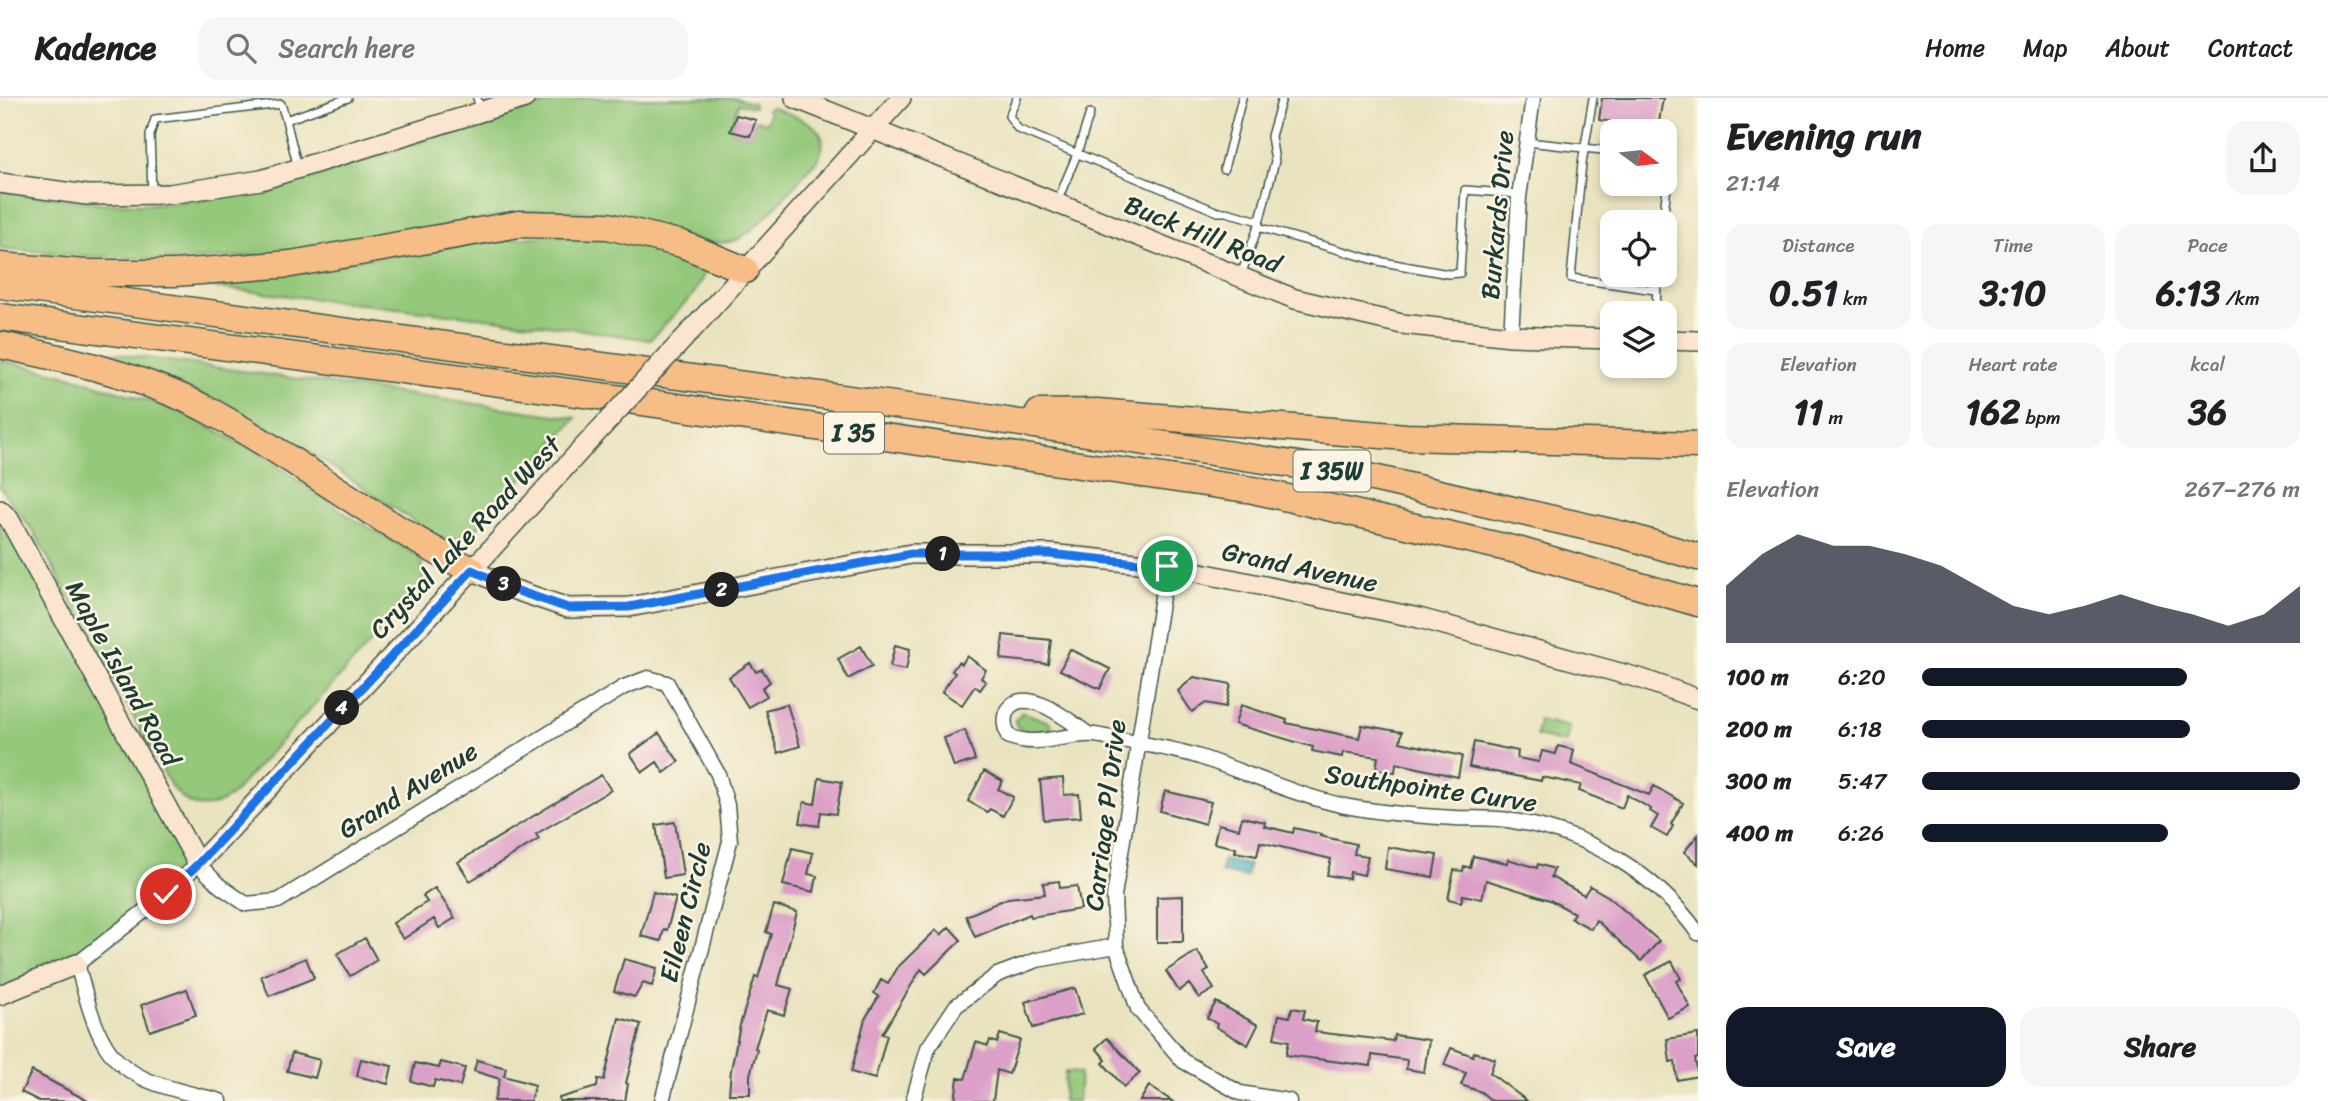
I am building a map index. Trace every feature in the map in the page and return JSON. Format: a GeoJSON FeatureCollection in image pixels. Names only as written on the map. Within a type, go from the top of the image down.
{"type":"FeatureCollection","features":[{"type":"Feature","properties":{"kind":"highway"},"geometry":{"type":"LineString","coordinates":[[0,266],[86,272],[175,273],[278,265],[519,224],[608,226],[682,244],[745,271]]}},
{"type":"Feature","properties":{"kind":"highway","name":"I 35"},"geometry":{"type":"LineString","coordinates":[[0,285],[961,414]]}},
{"type":"Feature","properties":{"kind":"highway","name":"I 35"},"geometry":{"type":"LineString","coordinates":[[0,317],[622,399],[1253,490],[1521,551],[1698,603]]}},
{"type":"Feature","properties":{"kind":"highway"},"geometry":{"type":"LineString","coordinates":[[0,345],[49,355],[137,381],[205,409],[279,451],[431,550],[472,570]]}},
{"type":"Feature","properties":{"kind":"highway"},"geometry":{"type":"LineString","coordinates":[[961,414],[1097,412],[1406,437],[1698,445]]}},
{"type":"Feature","properties":{"kind":"highway","name":"I 35W"},"geometry":{"type":"LineString","coordinates":[[961,414],[1351,473],[1623,535],[1698,557]]}},
{"type":"Feature","properties":{"kind":"street"},"geometry":{"type":"LineString","coordinates":[[0,183],[87,195],[169,194],[261,180],[479,105],[525,98]]}},
{"type":"Feature","properties":{"kind":"street","name":"Buck Hill Road"},"geometry":{"type":"LineString","coordinates":[[795,98],[1295,299],[1402,324],[1511,336],[1600,339]]}},
{"type":"Feature","properties":{"kind":"street","name":"Crystal Lake Road West"},"geometry":{"type":"LineString","coordinates":[[77,964],[166,894],[198,864],[472,570],[901,98]]}},
{"type":"Feature","properties":{"kind":"street","name":"Burkards Drive"},"geometry":{"type":"LineString","coordinates":[[1511,336],[1520,194],[1533,98]]}},
{"type":"Feature","properties":{"kind":"street"},"geometry":{"type":"LineString","coordinates":[[1677,340],[1698,341]]}},
{"type":"Feature","properties":{"kind":"street","name":"Maple Island Road"},"geometry":{"type":"LineString","coordinates":[[0,510],[9,519],[198,864]]}},
{"type":"Feature","properties":{"kind":"street","name":"Grand Avenue"},"geometry":{"type":"LineString","coordinates":[[472,570],[515,590],[568,608],[629,607],[911,554],[1049,554],[1167,566],[1419,618],[1642,679],[1698,699]]}},
{"type":"Feature","properties":{"kind":"street","name":"Carriage Pl Drive"},"geometry":{"type":"LineString","coordinates":[[1167,566],[1114,895],[1116,946],[1138,1009],[1183,1061],[1240,1093],[1290,1101]]}},
{"type":"Feature","properties":{"kind":"street","name":"Grand Avenue"},"geometry":{"type":"LineString","coordinates":[[198,864],[220,886],[246,904],[278,901],[624,687],[648,678]]}},
{"type":"Feature","properties":{"kind":"street","name":"Eileen Circle"},"geometry":{"type":"LineString","coordinates":[[648,678],[667,684],[718,774],[727,806],[730,841],[662,1101]]}},
{"type":"Feature","properties":{"kind":"street","name":"Southpointe Curve"},"geometry":{"type":"LineString","coordinates":[[1088,734],[1051,708],[1031,701],[1017,703],[1008,709],[1003,725],[1008,736],[1021,742],[1041,743],[1088,734],[1198,756],[1278,787],[1345,806],[1413,816],[1513,820],[1577,837],[1623,860],[1663,892],[1698,933]]}},
{"type":"Feature","properties":{"kind":"street"},"geometry":{"type":"LineString","coordinates":[[913,1101],[928,1048],[957,1006],[997,975],[1037,960],[1116,946]]}},
{"type":"Feature","properties":{"kind":"street"},"geometry":{"type":"LineString","coordinates":[[0,995],[77,964],[103,1042],[122,1066],[148,1082],[220,1101]]}},
{"type":"Feature","properties":{"kind":"lane"},"geometry":{"type":"LineString","coordinates":[[234,98],[237,109]]}},
{"type":"Feature","properties":{"kind":"lane"},"geometry":{"type":"LineString","coordinates":[[286,120],[348,98]]}},
{"type":"Feature","properties":{"kind":"lane"},"geometry":{"type":"LineString","coordinates":[[1017,98],[1009,116],[1018,129],[1218,212],[1226,212],[1378,261],[1448,274],[1460,273],[1465,190],[1520,194]]}},
{"type":"Feature","properties":{"kind":"lane"},"geometry":{"type":"LineString","coordinates":[[1224,169],[1242,98]]}},
{"type":"Feature","properties":{"kind":"lane"},"geometry":{"type":"LineString","coordinates":[[1241,277],[1259,224],[1275,161],[1270,136],[1282,98]]}},
{"type":"Feature","properties":{"kind":"lane"},"geometry":{"type":"LineString","coordinates":[[1593,98],[1584,148],[1571,278],[1655,290]]}},
{"type":"Feature","properties":{"kind":"lane"},"geometry":{"type":"LineString","coordinates":[[152,194],[150,135],[155,119],[280,101],[299,169]]}},
{"type":"Feature","properties":{"kind":"lane"},"geometry":{"type":"LineString","coordinates":[[1056,203],[1077,154],[1090,113]]}},
{"type":"Feature","properties":{"kind":"lane"},"geometry":{"type":"LineString","coordinates":[[1527,142],[1600,150]]}},
{"type":"Feature","properties":{"kind":"lane"},"geometry":{"type":"LineString","coordinates":[[1655,287],[1655,301]]}},
{"type":"Feature","properties":{"kind":"green space"},"geometry":{"type":"Polygon","coordinates":[[[565,98],[734,98],[754,103],[754,107],[738,104],[731,131],[750,136],[756,120],[767,123],[767,110],[771,107],[801,118],[818,130],[822,147],[818,159],[758,225],[738,239],[726,242],[672,235],[592,213],[552,211],[522,212],[288,254],[182,260],[89,256],[0,248],[0,191],[100,203],[153,204],[266,190],[320,176],[396,149],[565,98]]]}},
{"type":"Feature","properties":{"kind":"green space"},"geometry":{"type":"Polygon","coordinates":[[[554,235],[613,240],[652,247],[689,261],[706,271],[693,295],[650,340],[556,326],[219,288],[198,282],[490,241],[554,235]]]}},
{"type":"Feature","properties":{"kind":"green space"},"geometry":{"type":"Polygon","coordinates":[[[70,347],[576,418],[481,524],[471,533],[451,540],[437,537],[358,483],[248,417],[182,387],[70,347]]]}},
{"type":"Feature","properties":{"kind":"green space"},"geometry":{"type":"Polygon","coordinates":[[[0,360],[69,376],[175,409],[256,451],[349,516],[421,558],[424,577],[418,591],[230,797],[221,802],[205,807],[191,804],[171,786],[35,534],[0,487],[0,360]]]}},
{"type":"Feature","properties":{"kind":"green space"},"geometry":{"type":"Polygon","coordinates":[[[0,510],[198,864],[77,964],[0,994],[0,510]]]}},
{"type":"Feature","properties":{"kind":"green space"},"geometry":{"type":"Polygon","coordinates":[[[1022,712],[1049,722],[1051,729],[1024,732],[1015,720],[1022,712]]]}},
{"type":"Feature","properties":{"kind":"green space"},"geometry":{"type":"Polygon","coordinates":[[[1539,720],[1569,727],[1566,743],[1536,736],[1539,720]]]}},
{"type":"Feature","properties":{"kind":"green space"},"geometry":{"type":"Polygon","coordinates":[[[1065,1072],[1080,1073],[1078,1101],[1063,1101],[1065,1072]]]}},
{"type":"Feature","properties":{"kind":"water"},"geometry":{"type":"Polygon","coordinates":[[[1223,860],[1249,865],[1246,877],[1221,872],[1223,860]]]}},
{"type":"Feature","properties":{"kind":"building"},"geometry":{"type":"Polygon","coordinates":[[[1602,98],[1663,98],[1660,119],[1599,120],[1602,98]]]}},
{"type":"Feature","properties":{"kind":"building"},"geometry":{"type":"Polygon","coordinates":[[[736,115],[756,120],[750,136],[730,131],[736,115]]]}},
{"type":"Feature","properties":{"kind":"building"},"geometry":{"type":"Polygon","coordinates":[[[1003,635],[1051,640],[1048,664],[1001,659],[1003,635]]]}},
{"type":"Feature","properties":{"kind":"building"},"geometry":{"type":"Polygon","coordinates":[[[895,645],[910,649],[906,670],[890,667],[895,645]]]}},
{"type":"Feature","properties":{"kind":"building"},"geometry":{"type":"Polygon","coordinates":[[[861,646],[872,666],[848,679],[838,659],[861,646]]]}},
{"type":"Feature","properties":{"kind":"building"},"geometry":{"type":"Polygon","coordinates":[[[1070,649],[1110,669],[1100,689],[1060,670],[1070,649]]]}},
{"type":"Feature","properties":{"kind":"building"},"geometry":{"type":"Polygon","coordinates":[[[967,656],[986,670],[981,678],[986,682],[980,690],[975,686],[962,705],[942,692],[955,673],[952,671],[958,662],[962,664],[967,656]]]}},
{"type":"Feature","properties":{"kind":"building"},"geometry":{"type":"Polygon","coordinates":[[[750,663],[756,672],[762,669],[770,682],[762,688],[767,696],[748,707],[729,677],[750,663]]]}},
{"type":"Feature","properties":{"kind":"building"},"geometry":{"type":"Polygon","coordinates":[[[1194,677],[1231,684],[1226,707],[1206,703],[1192,712],[1178,691],[1194,677]]]}},
{"type":"Feature","properties":{"kind":"building"},"geometry":{"type":"Polygon","coordinates":[[[787,704],[800,746],[778,753],[765,710],[787,704]]]}},
{"type":"Feature","properties":{"kind":"building"},"geometry":{"type":"Polygon","coordinates":[[[1241,705],[1287,720],[1286,723],[1359,738],[1362,725],[1402,732],[1400,742],[1462,756],[1458,777],[1396,763],[1395,772],[1376,769],[1378,757],[1343,752],[1342,757],[1312,751],[1313,747],[1235,724],[1241,705]]]}},
{"type":"Feature","properties":{"kind":"building"},"geometry":{"type":"Polygon","coordinates":[[[965,730],[975,760],[954,767],[944,738],[965,730]]]}},
{"type":"Feature","properties":{"kind":"building"},"geometry":{"type":"Polygon","coordinates":[[[659,733],[679,762],[664,773],[657,762],[643,772],[630,754],[659,733]]]}},
{"type":"Feature","properties":{"kind":"building"},"geometry":{"type":"Polygon","coordinates":[[[1474,742],[1518,751],[1517,758],[1539,762],[1542,751],[1556,754],[1558,746],[1574,750],[1571,764],[1649,795],[1654,786],[1683,803],[1667,837],[1651,828],[1658,816],[1627,795],[1622,808],[1579,791],[1581,785],[1542,777],[1541,781],[1469,767],[1474,742]]]}},
{"type":"Feature","properties":{"kind":"building"},"geometry":{"type":"Polygon","coordinates":[[[984,771],[1003,781],[998,789],[1013,797],[1003,816],[990,809],[987,812],[968,801],[984,771]]]}},
{"type":"Feature","properties":{"kind":"building"},"geometry":{"type":"Polygon","coordinates":[[[601,775],[611,790],[536,834],[539,839],[470,881],[458,862],[601,775]]]}},
{"type":"Feature","properties":{"kind":"building"},"geometry":{"type":"Polygon","coordinates":[[[819,778],[842,782],[836,814],[821,812],[819,826],[800,823],[804,802],[815,804],[819,778]]]}},
{"type":"Feature","properties":{"kind":"building"},"geometry":{"type":"Polygon","coordinates":[[[1063,778],[1064,795],[1079,794],[1081,817],[1044,820],[1040,780],[1063,778]]]}},
{"type":"Feature","properties":{"kind":"building"},"geometry":{"type":"Polygon","coordinates":[[[1165,791],[1211,802],[1205,824],[1160,811],[1165,791]]]}},
{"type":"Feature","properties":{"kind":"building"},"geometry":{"type":"Polygon","coordinates":[[[1242,817],[1265,822],[1264,826],[1293,833],[1294,828],[1356,844],[1354,854],[1368,856],[1364,875],[1350,872],[1349,879],[1327,875],[1331,859],[1260,842],[1257,856],[1235,852],[1236,848],[1214,843],[1218,824],[1239,829],[1242,817]]]}},
{"type":"Feature","properties":{"kind":"building"},"geometry":{"type":"Polygon","coordinates":[[[675,822],[683,875],[664,878],[656,825],[675,822]]]}},
{"type":"Feature","properties":{"kind":"building"},"geometry":{"type":"Polygon","coordinates":[[[1698,835],[1698,864],[1684,852],[1698,835]]]}},
{"type":"Feature","properties":{"kind":"building"},"geometry":{"type":"Polygon","coordinates":[[[1388,847],[1437,855],[1433,877],[1385,869],[1388,847]]]}},
{"type":"Feature","properties":{"kind":"building"},"geometry":{"type":"Polygon","coordinates":[[[792,848],[813,853],[808,874],[817,876],[814,892],[783,885],[792,848]]]}},
{"type":"Feature","properties":{"kind":"building"},"geometry":{"type":"Polygon","coordinates":[[[1473,856],[1507,863],[1508,859],[1537,868],[1538,864],[1554,869],[1551,877],[1584,895],[1590,886],[1609,897],[1659,941],[1641,961],[1596,920],[1591,929],[1571,918],[1574,913],[1550,900],[1486,880],[1482,899],[1463,895],[1461,902],[1448,899],[1454,870],[1463,871],[1464,866],[1470,868],[1473,856]]]}},
{"type":"Feature","properties":{"kind":"building"},"geometry":{"type":"Polygon","coordinates":[[[1059,881],[1060,888],[1077,886],[1081,909],[1031,917],[1030,914],[975,937],[966,916],[1008,898],[1045,894],[1043,883],[1059,881]]]}},
{"type":"Feature","properties":{"kind":"building"},"geometry":{"type":"Polygon","coordinates":[[[435,888],[455,918],[439,928],[434,919],[403,939],[393,923],[427,902],[423,896],[435,888]]]}},
{"type":"Feature","properties":{"kind":"building"},"geometry":{"type":"Polygon","coordinates":[[[653,892],[676,898],[661,941],[641,936],[653,892]]]}},
{"type":"Feature","properties":{"kind":"building"},"geometry":{"type":"Polygon","coordinates":[[[1183,896],[1183,942],[1157,942],[1157,897],[1183,896]]]}},
{"type":"Feature","properties":{"kind":"building"},"geometry":{"type":"Polygon","coordinates":[[[774,905],[797,912],[778,985],[792,989],[784,1015],[767,1010],[755,1048],[750,1094],[729,1094],[740,1025],[771,934],[766,932],[774,905]]]}},
{"type":"Feature","properties":{"kind":"building"},"geometry":{"type":"Polygon","coordinates":[[[949,927],[961,940],[926,974],[921,969],[882,1034],[887,1035],[875,1079],[851,1072],[865,1019],[879,996],[874,993],[881,980],[888,984],[898,967],[936,930],[941,935],[949,927]]]}},
{"type":"Feature","properties":{"kind":"building"},"geometry":{"type":"Polygon","coordinates":[[[365,938],[377,960],[350,976],[337,954],[365,938]]]}},
{"type":"Feature","properties":{"kind":"building"},"geometry":{"type":"Polygon","coordinates":[[[1197,951],[1209,970],[1204,973],[1214,989],[1199,998],[1189,984],[1179,991],[1166,971],[1197,951]]]}},
{"type":"Feature","properties":{"kind":"building"},"geometry":{"type":"Polygon","coordinates":[[[306,958],[314,978],[269,996],[261,976],[306,958]]]}},
{"type":"Feature","properties":{"kind":"building"},"geometry":{"type":"Polygon","coordinates":[[[624,959],[657,968],[652,986],[643,983],[635,997],[614,991],[624,959]]]}},
{"type":"Feature","properties":{"kind":"building"},"geometry":{"type":"Polygon","coordinates":[[[1672,961],[1681,979],[1676,981],[1690,1007],[1668,1018],[1645,975],[1672,961]]]}},
{"type":"Feature","properties":{"kind":"building"},"geometry":{"type":"Polygon","coordinates":[[[1075,988],[1083,1014],[1033,1028],[1025,1002],[1075,988]]]}},
{"type":"Feature","properties":{"kind":"building"},"geometry":{"type":"Polygon","coordinates":[[[187,989],[196,1015],[150,1031],[141,1005],[187,989]]]}},
{"type":"Feature","properties":{"kind":"building"},"geometry":{"type":"Polygon","coordinates":[[[1216,1002],[1258,1025],[1248,1045],[1216,1027],[1217,1024],[1207,1018],[1216,1002]]]}},
{"type":"Feature","properties":{"kind":"building"},"geometry":{"type":"Polygon","coordinates":[[[1292,1008],[1305,1010],[1303,1019],[1317,1022],[1315,1032],[1393,1041],[1394,1035],[1429,1040],[1424,1072],[1406,1069],[1407,1060],[1372,1055],[1371,1066],[1286,1055],[1289,1041],[1274,1038],[1279,1015],[1290,1017],[1292,1008]]]}},
{"type":"Feature","properties":{"kind":"building"},"geometry":{"type":"Polygon","coordinates":[[[619,1018],[641,1024],[626,1083],[625,1101],[559,1101],[559,1098],[597,1087],[598,1079],[604,1080],[619,1018]]]}},
{"type":"Feature","properties":{"kind":"building"},"geometry":{"type":"Polygon","coordinates":[[[1000,1034],[1020,1040],[1009,1074],[997,1070],[993,1101],[955,1101],[958,1078],[965,1079],[976,1042],[988,1046],[990,1040],[997,1043],[1000,1034]]]}},
{"type":"Feature","properties":{"kind":"building"},"geometry":{"type":"Polygon","coordinates":[[[1698,1034],[1698,1058],[1695,1059],[1698,1076],[1677,1080],[1675,1061],[1670,1062],[1667,1039],[1698,1034]]]}},
{"type":"Feature","properties":{"kind":"building"},"geometry":{"type":"Polygon","coordinates":[[[1107,1038],[1140,1073],[1124,1087],[1103,1063],[1106,1060],[1096,1048],[1107,1038]]]}},
{"type":"Feature","properties":{"kind":"building"},"geometry":{"type":"Polygon","coordinates":[[[1451,1048],[1473,1056],[1474,1052],[1495,1059],[1490,1073],[1527,1101],[1492,1101],[1481,1092],[1461,1085],[1466,1073],[1444,1065],[1451,1048]]]}},
{"type":"Feature","properties":{"kind":"building"},"geometry":{"type":"Polygon","coordinates":[[[292,1053],[320,1060],[315,1078],[287,1071],[292,1053]]]}},
{"type":"Feature","properties":{"kind":"building"},"geometry":{"type":"Polygon","coordinates":[[[361,1059],[392,1066],[388,1084],[357,1076],[361,1059]]]}},
{"type":"Feature","properties":{"kind":"building"},"geometry":{"type":"Polygon","coordinates":[[[477,1060],[506,1068],[504,1076],[535,1085],[530,1101],[494,1101],[500,1079],[474,1071],[477,1060]]]}},
{"type":"Feature","properties":{"kind":"building"},"geometry":{"type":"Polygon","coordinates":[[[441,1062],[465,1068],[460,1086],[435,1080],[433,1087],[411,1081],[415,1063],[439,1068],[441,1062]]]}},
{"type":"Feature","properties":{"kind":"building"},"geometry":{"type":"Polygon","coordinates":[[[32,1071],[88,1101],[39,1101],[21,1092],[32,1071]]]}},
{"type":"Feature","properties":{"kind":"building"},"geometry":{"type":"Polygon","coordinates":[[[1149,1086],[1172,1101],[1140,1101],[1149,1086]]]}},
{"type":"Feature","properties":{"kind":"route"},"geometry":{"type":"LineString","coordinates":[[166,894],[198,864],[472,570],[515,590],[568,608],[629,607],[911,554],[1049,554],[1167,566]]}}]}
